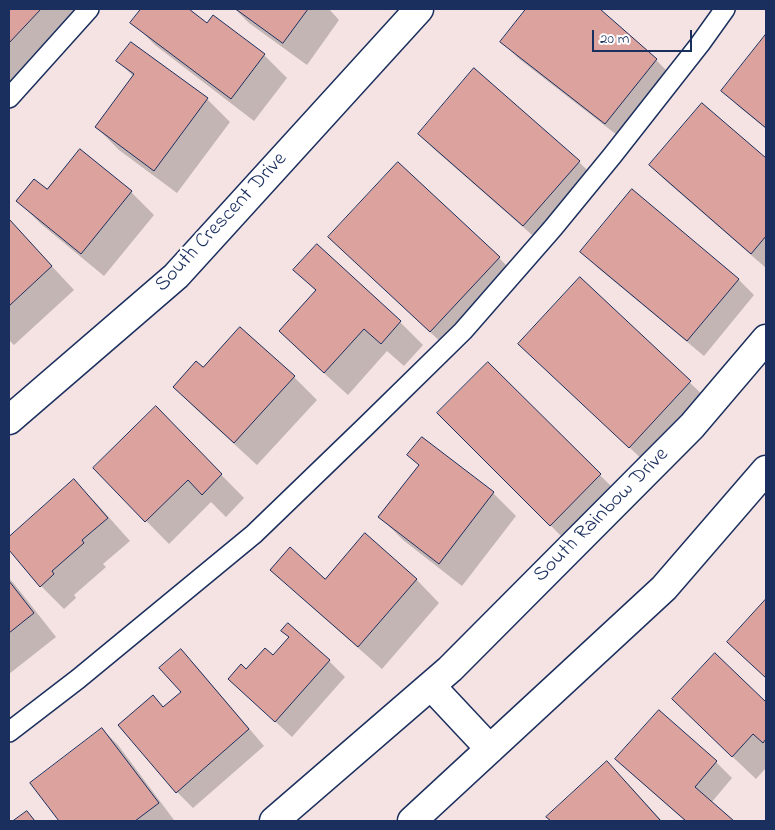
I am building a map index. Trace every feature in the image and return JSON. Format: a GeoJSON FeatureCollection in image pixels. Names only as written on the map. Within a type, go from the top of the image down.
{"type":"FeatureCollection","features":[{"type":"Feature","properties":{"kind":"street","name":"South Crescent Drive"},"geometry":{"type":"LineString","coordinates":[[9,420],[176,276],[419,9]]}},
{"type":"Feature","properties":{"kind":"street","name":"South Rainbow Drive"},"geometry":{"type":"LineString","coordinates":[[274,821],[450,669],[692,426],[766,339]]}},
{"type":"Feature","properties":{"kind":"street"},"geometry":{"type":"LineString","coordinates":[[412,821],[664,588],[766,470]]}},
{"type":"Feature","properties":{"kind":"street"},"geometry":{"type":"LineString","coordinates":[[431,686],[490,749]]}},
{"type":"Feature","properties":{"kind":"lane"},"geometry":{"type":"LineString","coordinates":[[9,98],[89,9]]}},
{"type":"Feature","properties":{"kind":"lane"},"geometry":{"type":"LineString","coordinates":[[9,732],[78,679],[254,534],[463,331],[553,228],[612,156],[700,44],[725,9]]}},
{"type":"Feature","properties":{"kind":"building"},"geometry":{"type":"Polygon","coordinates":[[[9,9],[41,9],[9,43],[9,9]]]}},
{"type":"Feature","properties":{"kind":"building"},"geometry":{"type":"Polygon","coordinates":[[[141,9],[189,9],[207,23],[213,15],[265,54],[231,99],[130,23],[141,9]]]}},
{"type":"Feature","properties":{"kind":"building"},"geometry":{"type":"Polygon","coordinates":[[[236,9],[308,9],[283,43],[236,9]]]}},
{"type":"Feature","properties":{"kind":"building"},"geometry":{"type":"Polygon","coordinates":[[[526,9],[600,9],[657,59],[605,124],[500,42],[526,9]]]}},
{"type":"Feature","properties":{"kind":"building"},"geometry":{"type":"Polygon","coordinates":[[[766,34],[766,128],[721,91],[766,34]]]}},
{"type":"Feature","properties":{"kind":"building"},"geometry":{"type":"Polygon","coordinates":[[[131,42],[208,98],[154,171],[95,127],[134,74],[116,61],[131,42]]]}},
{"type":"Feature","properties":{"kind":"building"},"geometry":{"type":"Polygon","coordinates":[[[474,68],[580,161],[523,226],[418,134],[474,68]]]}},
{"type":"Feature","properties":{"kind":"building"},"geometry":{"type":"Polygon","coordinates":[[[702,103],[766,158],[766,236],[751,254],[649,165],[702,103]]]}},
{"type":"Feature","properties":{"kind":"building"},"geometry":{"type":"Polygon","coordinates":[[[80,149],[132,191],[81,254],[16,201],[34,179],[47,189],[80,149]]]}},
{"type":"Feature","properties":{"kind":"building"},"geometry":{"type":"Polygon","coordinates":[[[398,162],[500,257],[430,332],[328,237],[398,162]]]}},
{"type":"Feature","properties":{"kind":"building"},"geometry":{"type":"Polygon","coordinates":[[[632,189],[739,279],[687,341],[580,252],[632,189]]]}},
{"type":"Feature","properties":{"kind":"building"},"geometry":{"type":"Polygon","coordinates":[[[9,219],[52,266],[9,306],[9,219]]]}},
{"type":"Feature","properties":{"kind":"building"},"geometry":{"type":"Polygon","coordinates":[[[317,244],[401,321],[381,344],[364,329],[324,373],[279,331],[316,290],[293,270],[317,244]]]}},
{"type":"Feature","properties":{"kind":"building"},"geometry":{"type":"Polygon","coordinates":[[[580,277],[691,381],[629,448],[518,344],[580,277]]]}},
{"type":"Feature","properties":{"kind":"building"},"geometry":{"type":"Polygon","coordinates":[[[240,327],[295,376],[234,443],[173,387],[196,361],[203,367],[240,327]]]}},
{"type":"Feature","properties":{"kind":"building"},"geometry":{"type":"Polygon","coordinates":[[[488,362],[601,474],[550,526],[437,413],[488,362]]]}},
{"type":"Feature","properties":{"kind":"building"},"geometry":{"type":"Polygon","coordinates":[[[156,406],[222,474],[202,495],[188,480],[145,522],[93,468],[156,406]]]}},
{"type":"Feature","properties":{"kind":"building"},"geometry":{"type":"Polygon","coordinates":[[[422,437],[494,492],[439,564],[378,517],[419,465],[407,455],[422,437]]]}},
{"type":"Feature","properties":{"kind":"building"},"geometry":{"type":"Polygon","coordinates":[[[74,479],[108,518],[82,540],[84,543],[52,571],[54,574],[40,587],[9,550],[9,537],[74,479]]]}},
{"type":"Feature","properties":{"kind":"building"},"geometry":{"type":"Polygon","coordinates":[[[365,533],[417,579],[358,647],[270,570],[290,547],[325,579],[365,533]]]}},
{"type":"Feature","properties":{"kind":"building"},"geometry":{"type":"Polygon","coordinates":[[[9,581],[34,613],[9,633],[9,581]]]}},
{"type":"Feature","properties":{"kind":"building"},"geometry":{"type":"Polygon","coordinates":[[[766,599],[766,678],[727,642],[766,599]]]}},
{"type":"Feature","properties":{"kind":"building"},"geometry":{"type":"Polygon","coordinates":[[[288,623],[330,660],[275,722],[228,679],[241,664],[246,669],[265,648],[273,655],[289,637],[281,631],[288,623]]]}},
{"type":"Feature","properties":{"kind":"building"},"geometry":{"type":"Polygon","coordinates":[[[181,649],[249,729],[176,793],[118,725],[153,695],[163,707],[181,692],[159,668],[181,649]]]}},
{"type":"Feature","properties":{"kind":"building"},"geometry":{"type":"Polygon","coordinates":[[[715,653],[766,702],[766,739],[763,743],[753,734],[732,757],[672,699],[715,653]]]}},
{"type":"Feature","properties":{"kind":"building"},"geometry":{"type":"Polygon","coordinates":[[[659,710],[717,761],[695,787],[734,821],[686,821],[615,759],[659,710]]]}},
{"type":"Feature","properties":{"kind":"building"},"geometry":{"type":"Polygon","coordinates":[[[102,728],[159,803],[135,821],[59,821],[30,783],[102,728]]]}},
{"type":"Feature","properties":{"kind":"building"},"geometry":{"type":"Polygon","coordinates":[[[607,761],[660,820],[551,821],[546,817],[607,761]]]}},
{"type":"Feature","properties":{"kind":"building"},"geometry":{"type":"Polygon","coordinates":[[[27,811],[35,821],[13,821],[27,811]]]}}]}
